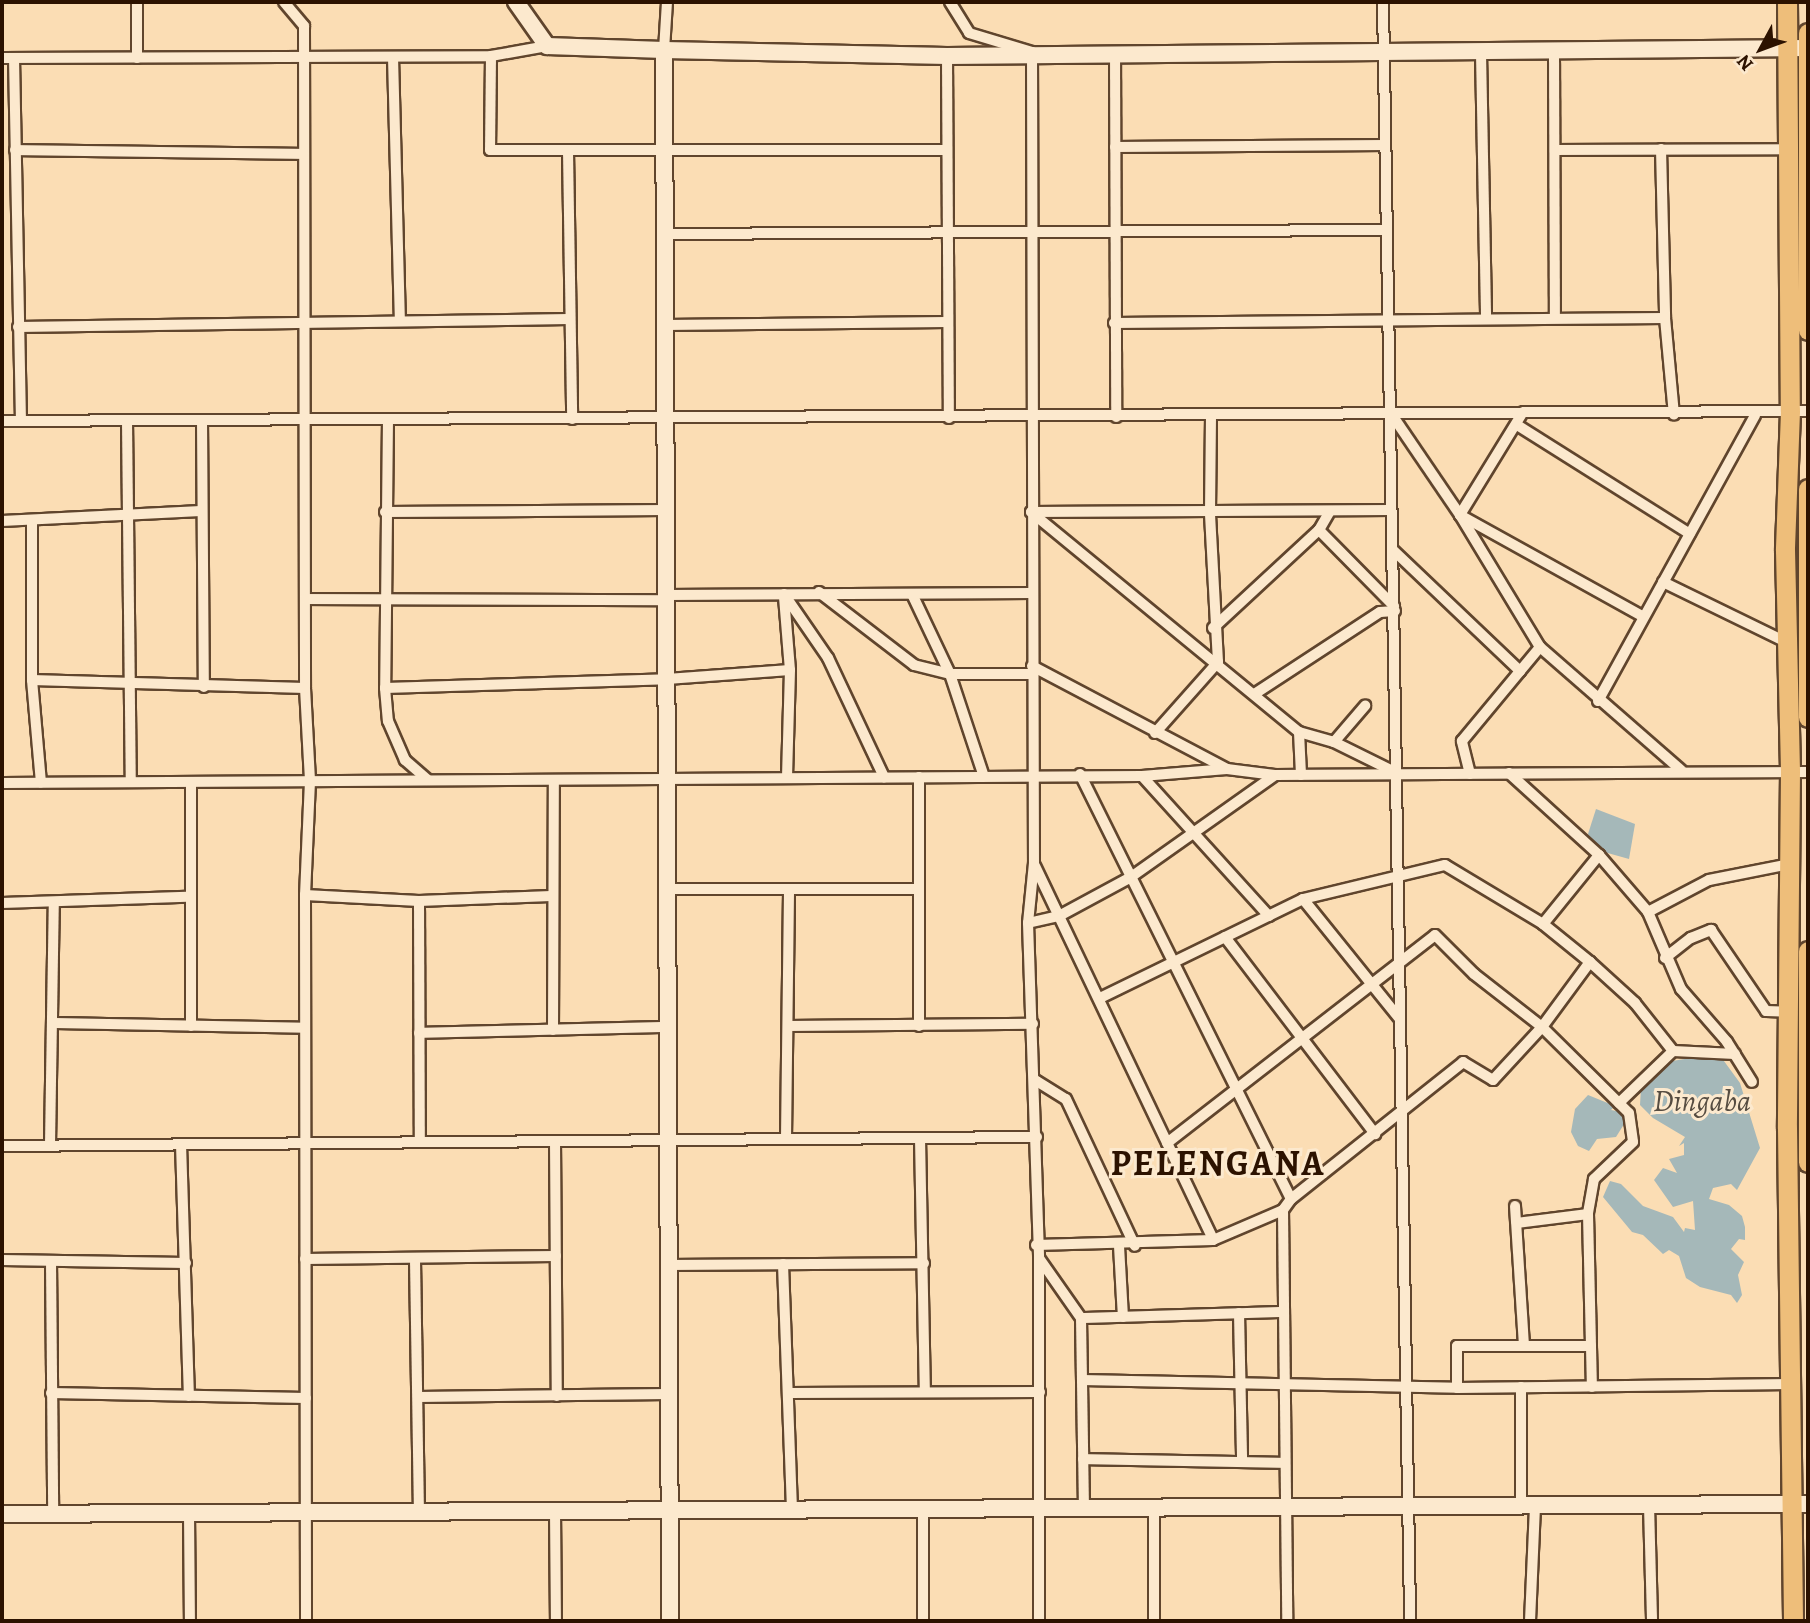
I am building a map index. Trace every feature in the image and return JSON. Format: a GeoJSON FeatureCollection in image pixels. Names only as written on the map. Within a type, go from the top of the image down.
{"type":"FeatureCollection","features":[{"type":"Feature","properties":{"kind":"highway"},"geometry":{"type":"LineString","coordinates":[[1787,2],[1784,48],[1799,411],[1786,642],[1799,771],[1790,864],[1789,1012],[1801,1128],[1808,1162]]}},
{"type":"Feature","properties":{"kind":"highway"},"geometry":{"type":"LineString","coordinates":[[1808,33],[1808,330]]}},
{"type":"Feature","properties":{"kind":"highway"},"geometry":{"type":"LineString","coordinates":[[1808,489],[1808,717]]}},
{"type":"Feature","properties":{"kind":"highway"},"geometry":{"type":"LineString","coordinates":[[1793,1621],[1801,1503],[1791,1384],[1808,951]]}},
{"type":"Feature","properties":{"kind":"street"},"geometry":{"type":"LineString","coordinates":[[137,2],[137,58]]}},
{"type":"Feature","properties":{"kind":"street"},"geometry":{"type":"LineString","coordinates":[[284,2],[304,26],[307,419],[305,688],[310,781],[305,895],[306,1621]]}},
{"type":"Feature","properties":{"kind":"street"},"geometry":{"type":"LineString","coordinates":[[516,2],[547,46]]}},
{"type":"Feature","properties":{"kind":"street"},"geometry":{"type":"LineString","coordinates":[[667,2],[664,50],[664,234],[668,418],[666,779],[670,1621]]}},
{"type":"Feature","properties":{"kind":"street"},"geometry":{"type":"LineString","coordinates":[[950,2],[969,33],[1032,52]]}},
{"type":"Feature","properties":{"kind":"street"},"geometry":{"type":"LineString","coordinates":[[1382,2],[1410,1621]]}},
{"type":"Feature","properties":{"kind":"street"},"geometry":{"type":"LineString","coordinates":[[21,421],[15,150],[8,58],[304,59],[491,55],[547,46],[947,56],[1032,52],[1383,50],[1554,53],[1808,48]]}},
{"type":"Feature","properties":{"kind":"street"},"geometry":{"type":"LineString","coordinates":[[1032,52],[1034,417],[1031,512],[1031,776],[1034,863],[1028,923],[1037,1137],[1036,1245],[1039,1258],[1039,1621]]}},
{"type":"Feature","properties":{"kind":"street"},"geometry":{"type":"LineString","coordinates":[[1115,52],[1116,417]]}},
{"type":"Feature","properties":{"kind":"street"},"geometry":{"type":"LineString","coordinates":[[1481,53],[1486,319]]}},
{"type":"Feature","properties":{"kind":"street"},"geometry":{"type":"LineString","coordinates":[[1554,53],[1555,316]]}},
{"type":"Feature","properties":{"kind":"street"},"geometry":{"type":"LineString","coordinates":[[491,55],[490,150],[947,150]]}},
{"type":"Feature","properties":{"kind":"street"},"geometry":{"type":"LineString","coordinates":[[947,56],[949,418]]}},
{"type":"Feature","properties":{"kind":"street"},"geometry":{"type":"LineString","coordinates":[[393,57],[400,320]]}},
{"type":"Feature","properties":{"kind":"street"},"geometry":{"type":"LineString","coordinates":[[1115,147],[1385,145]]}},
{"type":"Feature","properties":{"kind":"street"},"geometry":{"type":"LineString","coordinates":[[1661,149],[1665,318],[1674,415]]}},
{"type":"Feature","properties":{"kind":"street"},"geometry":{"type":"LineString","coordinates":[[1556,150],[1788,149]]}},
{"type":"Feature","properties":{"kind":"street"},"geometry":{"type":"LineString","coordinates":[[15,150],[304,154]]}},
{"type":"Feature","properties":{"kind":"street"},"geometry":{"type":"LineString","coordinates":[[568,151],[572,419]]}},
{"type":"Feature","properties":{"kind":"street"},"geometry":{"type":"LineString","coordinates":[[664,234],[1032,236],[1387,230]]}},
{"type":"Feature","properties":{"kind":"street"},"geometry":{"type":"LineString","coordinates":[[1114,323],[1555,316],[1665,318]]}},
{"type":"Feature","properties":{"kind":"street"},"geometry":{"type":"LineString","coordinates":[[18,327],[569,319]]}},
{"type":"Feature","properties":{"kind":"street"},"geometry":{"type":"LineString","coordinates":[[665,325],[947,322]]}},
{"type":"Feature","properties":{"kind":"street"},"geometry":{"type":"LineString","coordinates":[[2,421],[1211,417],[1390,412],[1755,415],[1799,411]]}},
{"type":"Feature","properties":{"kind":"street"},"geometry":{"type":"LineString","coordinates":[[1390,412],[1460,515],[1540,647],[1598,701],[1681,770]]}},
{"type":"Feature","properties":{"kind":"street"},"geometry":{"type":"LineString","coordinates":[[1460,515],[1523,412]]}},
{"type":"Feature","properties":{"kind":"street"},"geometry":{"type":"LineString","coordinates":[[1598,701],[1755,415]]}},
{"type":"Feature","properties":{"kind":"street"},"geometry":{"type":"LineString","coordinates":[[1155,733],[1217,662],[1213,628],[1210,512],[1211,417]]}},
{"type":"Feature","properties":{"kind":"street"},"geometry":{"type":"LineString","coordinates":[[388,419],[384,688],[394,743],[428,780]]}},
{"type":"Feature","properties":{"kind":"street"},"geometry":{"type":"LineString","coordinates":[[127,420],[131,782]]}},
{"type":"Feature","properties":{"kind":"street"},"geometry":{"type":"LineString","coordinates":[[202,420],[204,687]]}},
{"type":"Feature","properties":{"kind":"street"},"geometry":{"type":"LineString","coordinates":[[1517,425],[1690,534]]}},
{"type":"Feature","properties":{"kind":"street"},"geometry":{"type":"LineString","coordinates":[[385,512],[666,510]]}},
{"type":"Feature","properties":{"kind":"street"},"geometry":{"type":"LineString","coordinates":[[1031,512],[1329,513],[1391,510]]}},
{"type":"Feature","properties":{"kind":"street"},"geometry":{"type":"LineString","coordinates":[[2,521],[201,511]]}},
{"type":"Feature","properties":{"kind":"street"},"geometry":{"type":"LineString","coordinates":[[1031,512],[1256,693],[1299,732],[1334,742],[1396,772]]}},
{"type":"Feature","properties":{"kind":"street"},"geometry":{"type":"LineString","coordinates":[[1213,628],[1319,530],[1329,513]]}},
{"type":"Feature","properties":{"kind":"street"},"geometry":{"type":"LineString","coordinates":[[1460,515],[1644,617]]}},
{"type":"Feature","properties":{"kind":"street"},"geometry":{"type":"LineString","coordinates":[[32,520],[32,680],[40,783]]}},
{"type":"Feature","properties":{"kind":"street"},"geometry":{"type":"LineString","coordinates":[[1319,530],[1394,609]]}},
{"type":"Feature","properties":{"kind":"street"},"geometry":{"type":"LineString","coordinates":[[1392,549],[1520,671]]}},
{"type":"Feature","properties":{"kind":"street"},"geometry":{"type":"LineString","coordinates":[[1663,582],[1786,642]]}},
{"type":"Feature","properties":{"kind":"street"},"geometry":{"type":"LineString","coordinates":[[305,599],[666,597],[818,592],[1032,593]]}},
{"type":"Feature","properties":{"kind":"street"},"geometry":{"type":"LineString","coordinates":[[818,592],[914,665],[950,674],[1031,670],[1227,769]]}},
{"type":"Feature","properties":{"kind":"street"},"geometry":{"type":"LineString","coordinates":[[912,593],[950,674],[984,777]]}},
{"type":"Feature","properties":{"kind":"street"},"geometry":{"type":"LineString","coordinates":[[784,594],[790,670],[787,775]]}},
{"type":"Feature","properties":{"kind":"street"},"geometry":{"type":"LineString","coordinates":[[784,594],[828,658],[884,777]]}},
{"type":"Feature","properties":{"kind":"street"},"geometry":{"type":"LineString","coordinates":[[1256,693],[1380,612],[1394,609]]}},
{"type":"Feature","properties":{"kind":"street"},"geometry":{"type":"LineString","coordinates":[[1470,774],[1462,741],[1540,647]]}},
{"type":"Feature","properties":{"kind":"street"},"geometry":{"type":"LineString","coordinates":[[384,688],[667,679],[790,670]]}},
{"type":"Feature","properties":{"kind":"street"},"geometry":{"type":"LineString","coordinates":[[32,680],[305,688]]}},
{"type":"Feature","properties":{"kind":"street"},"geometry":{"type":"LineString","coordinates":[[1334,742],[1365,706]]}},
{"type":"Feature","properties":{"kind":"street"},"geometry":{"type":"LineString","coordinates":[[1299,732],[1301,775]]}},
{"type":"Feature","properties":{"kind":"street"},"geometry":{"type":"LineString","coordinates":[[2,783],[666,779],[787,775],[1142,776],[1227,769],[1275,775],[1799,771]]}},
{"type":"Feature","properties":{"kind":"street"},"geometry":{"type":"LineString","coordinates":[[1080,774],[1292,1199]]}},
{"type":"Feature","properties":{"kind":"street"},"geometry":{"type":"LineString","coordinates":[[1509,774],[1599,855],[1648,912],[1665,958],[1681,989],[1735,1054],[1752,1082]]}},
{"type":"Feature","properties":{"kind":"street"},"geometry":{"type":"LineString","coordinates":[[1028,923],[1059,916],[1131,877],[1275,775]]}},
{"type":"Feature","properties":{"kind":"street"},"geometry":{"type":"LineString","coordinates":[[1142,776],[1269,916]]}},
{"type":"Feature","properties":{"kind":"street"},"geometry":{"type":"LineString","coordinates":[[919,777],[919,1026]]}},
{"type":"Feature","properties":{"kind":"street"},"geometry":{"type":"LineString","coordinates":[[554,779],[551,896],[554,1030]]}},
{"type":"Feature","properties":{"kind":"street"},"geometry":{"type":"LineString","coordinates":[[191,782],[187,897],[191,1026]]}},
{"type":"Feature","properties":{"kind":"street"},"geometry":{"type":"LineString","coordinates":[[1542,924],[1599,855]]}},
{"type":"Feature","properties":{"kind":"street"},"geometry":{"type":"LineString","coordinates":[[1034,863],[1213,1240]]}},
{"type":"Feature","properties":{"kind":"street"},"geometry":{"type":"LineString","coordinates":[[1648,912],[1709,880],[1790,864]]}},
{"type":"Feature","properties":{"kind":"street"},"geometry":{"type":"LineString","coordinates":[[1100,998],[1303,899],[1445,865],[1542,924],[1590,962],[1635,1003],[1673,1051]]}},
{"type":"Feature","properties":{"kind":"street"},"geometry":{"type":"LineString","coordinates":[[667,889],[919,889]]}},
{"type":"Feature","properties":{"kind":"street"},"geometry":{"type":"LineString","coordinates":[[786,1139],[789,889]]}},
{"type":"Feature","properties":{"kind":"street"},"geometry":{"type":"LineString","coordinates":[[305,895],[419,901],[551,896]]}},
{"type":"Feature","properties":{"kind":"street"},"geometry":{"type":"LineString","coordinates":[[2,903],[187,897]]}},
{"type":"Feature","properties":{"kind":"street"},"geometry":{"type":"LineString","coordinates":[[1303,899],[1400,1019]]}},
{"type":"Feature","properties":{"kind":"street"},"geometry":{"type":"LineString","coordinates":[[419,901],[420,1142]]}},
{"type":"Feature","properties":{"kind":"street"},"geometry":{"type":"LineString","coordinates":[[50,1145],[55,1023],[54,903]]}},
{"type":"Feature","properties":{"kind":"street"},"geometry":{"type":"LineString","coordinates":[[1665,958],[1691,937],[1711,930],[1766,1011],[1789,1012]]}},
{"type":"Feature","properties":{"kind":"street"},"geometry":{"type":"LineString","coordinates":[[1167,1143],[1435,935],[1474,974],[1542,1027],[1629,1113],[1633,1142],[1594,1179],[1588,1214],[1592,1387]]}},
{"type":"Feature","properties":{"kind":"street"},"geometry":{"type":"LineString","coordinates":[[1225,937],[1375,1135]]}},
{"type":"Feature","properties":{"kind":"street"},"geometry":{"type":"LineString","coordinates":[[1036,1245],[1135,1246],[1213,1240],[1283,1210],[1292,1199],[1402,1115],[1463,1062],[1493,1080],[1542,1027],[1590,962]]}},
{"type":"Feature","properties":{"kind":"street"},"geometry":{"type":"LineString","coordinates":[[55,1023],[305,1028]]}},
{"type":"Feature","properties":{"kind":"street"},"geometry":{"type":"LineString","coordinates":[[788,1027],[1033,1024]]}},
{"type":"Feature","properties":{"kind":"street"},"geometry":{"type":"LineString","coordinates":[[419,1033],[667,1027]]}},
{"type":"Feature","properties":{"kind":"street"},"geometry":{"type":"LineString","coordinates":[[1619,1103],[1673,1051],[1735,1054]]}},
{"type":"Feature","properties":{"kind":"street"},"geometry":{"type":"LineString","coordinates":[[1035,1080],[1066,1099],[1135,1246]]}},
{"type":"Feature","properties":{"kind":"street"},"geometry":{"type":"LineString","coordinates":[[2,1146],[1037,1137]]}},
{"type":"Feature","properties":{"kind":"street"},"geometry":{"type":"LineString","coordinates":[[920,1138],[925,1392]]}},
{"type":"Feature","properties":{"kind":"street"},"geometry":{"type":"LineString","coordinates":[[555,1141],[557,1396]]}},
{"type":"Feature","properties":{"kind":"street"},"geometry":{"type":"LineString","coordinates":[[181,1144],[189,1396]]}},
{"type":"Feature","properties":{"kind":"street"},"geometry":{"type":"LineString","coordinates":[[1515,1206],[1524,1346]]}},
{"type":"Feature","properties":{"kind":"street"},"geometry":{"type":"LineString","coordinates":[[1283,1210],[1287,1621]]}},
{"type":"Feature","properties":{"kind":"street"},"geometry":{"type":"LineString","coordinates":[[1517,1223],[1588,1214]]}},
{"type":"Feature","properties":{"kind":"street"},"geometry":{"type":"LineString","coordinates":[[1119,1246],[1123,1317]]}},
{"type":"Feature","properties":{"kind":"street"},"geometry":{"type":"LineString","coordinates":[[306,1259],[415,1260],[556,1256]]}},
{"type":"Feature","properties":{"kind":"street"},"geometry":{"type":"LineString","coordinates":[[1039,1258],[1081,1318],[1084,1507]]}},
{"type":"Feature","properties":{"kind":"street"},"geometry":{"type":"LineString","coordinates":[[2,1260],[186,1263]]}},
{"type":"Feature","properties":{"kind":"street"},"geometry":{"type":"LineString","coordinates":[[415,1260],[419,1512]]}},
{"type":"Feature","properties":{"kind":"street"},"geometry":{"type":"LineString","coordinates":[[51,1261],[53,1514]]}},
{"type":"Feature","properties":{"kind":"street"},"geometry":{"type":"LineString","coordinates":[[668,1265],[924,1263]]}},
{"type":"Feature","properties":{"kind":"street"},"geometry":{"type":"LineString","coordinates":[[783,1264],[792,1510]]}},
{"type":"Feature","properties":{"kind":"street"},"geometry":{"type":"LineString","coordinates":[[1081,1318],[1283,1312]]}},
{"type":"Feature","properties":{"kind":"street"},"geometry":{"type":"LineString","coordinates":[[1239,1313],[1242,1462]]}},
{"type":"Feature","properties":{"kind":"street"},"geometry":{"type":"LineString","coordinates":[[1457,1388],[1457,1346],[1591,1346]]}},
{"type":"Feature","properties":{"kind":"street"},"geometry":{"type":"LineString","coordinates":[[1082,1380],[1457,1388],[1791,1384]]}},
{"type":"Feature","properties":{"kind":"street"},"geometry":{"type":"LineString","coordinates":[[1521,1387],[1528,1506],[1530,1621]]}},
{"type":"Feature","properties":{"kind":"street"},"geometry":{"type":"LineString","coordinates":[[788,1393],[1040,1392]]}},
{"type":"Feature","properties":{"kind":"street"},"geometry":{"type":"LineString","coordinates":[[51,1393],[306,1398]]}},
{"type":"Feature","properties":{"kind":"street"},"geometry":{"type":"LineString","coordinates":[[418,1396],[669,1394]]}},
{"type":"Feature","properties":{"kind":"street"},"geometry":{"type":"LineString","coordinates":[[1083,1459],[1285,1462]]}},
{"type":"Feature","properties":{"kind":"street"},"geometry":{"type":"LineString","coordinates":[[2,1514],[1801,1503]]}},
{"type":"Feature","properties":{"kind":"street"},"geometry":{"type":"LineString","coordinates":[[1649,1506],[1652,1621]]}},
{"type":"Feature","properties":{"kind":"street"},"geometry":{"type":"LineString","coordinates":[[1154,1508],[1154,1621]]}},
{"type":"Feature","properties":{"kind":"street"},"geometry":{"type":"LineString","coordinates":[[923,1509],[923,1621]]}},
{"type":"Feature","properties":{"kind":"street"},"geometry":{"type":"LineString","coordinates":[[555,1511],[556,1621]]}},
{"type":"Feature","properties":{"kind":"street"},"geometry":{"type":"LineString","coordinates":[[188,1513],[190,1621]]}},
{"type":"Feature","properties":{"kind":"water"},"geometry":{"type":"Polygon","coordinates":[[[1596,809],[1635,824],[1629,859],[1597,850],[1588,834],[1596,809]]]}},
{"type":"Feature","properties":{"kind":"water","name":"Dingaba"},"geometry":{"type":"Polygon","coordinates":[[[1710,1055],[1721,1057],[1740,1083],[1760,1148],[1737,1190],[1731,1184],[1713,1188],[1709,1199],[1729,1205],[1742,1216],[1745,1227],[1745,1240],[1739,1239],[1731,1249],[1744,1262],[1738,1275],[1742,1295],[1737,1303],[1731,1295],[1700,1287],[1686,1278],[1679,1256],[1669,1250],[1663,1254],[1643,1235],[1632,1232],[1603,1197],[1610,1181],[1621,1184],[1643,1206],[1673,1217],[1684,1232],[1685,1228],[1695,1230],[1693,1201],[1673,1207],[1654,1180],[1663,1168],[1677,1173],[1669,1159],[1684,1155],[1684,1143],[1679,1146],[1685,1137],[1653,1118],[1640,1105],[1641,1088],[1672,1061],[1710,1055]]]}},
{"type":"Feature","properties":{"kind":"water"},"geometry":{"type":"Polygon","coordinates":[[[1588,1095],[1615,1106],[1611,1110],[1622,1112],[1626,1121],[1616,1137],[1597,1139],[1589,1151],[1578,1146],[1571,1132],[1575,1109],[1588,1095]]]}},
{"type":"Feature","properties":{"kind":"district","name":"PELENGANA"},"geometry":{"type":"Point","coordinates":[1218,1163]}}]}
